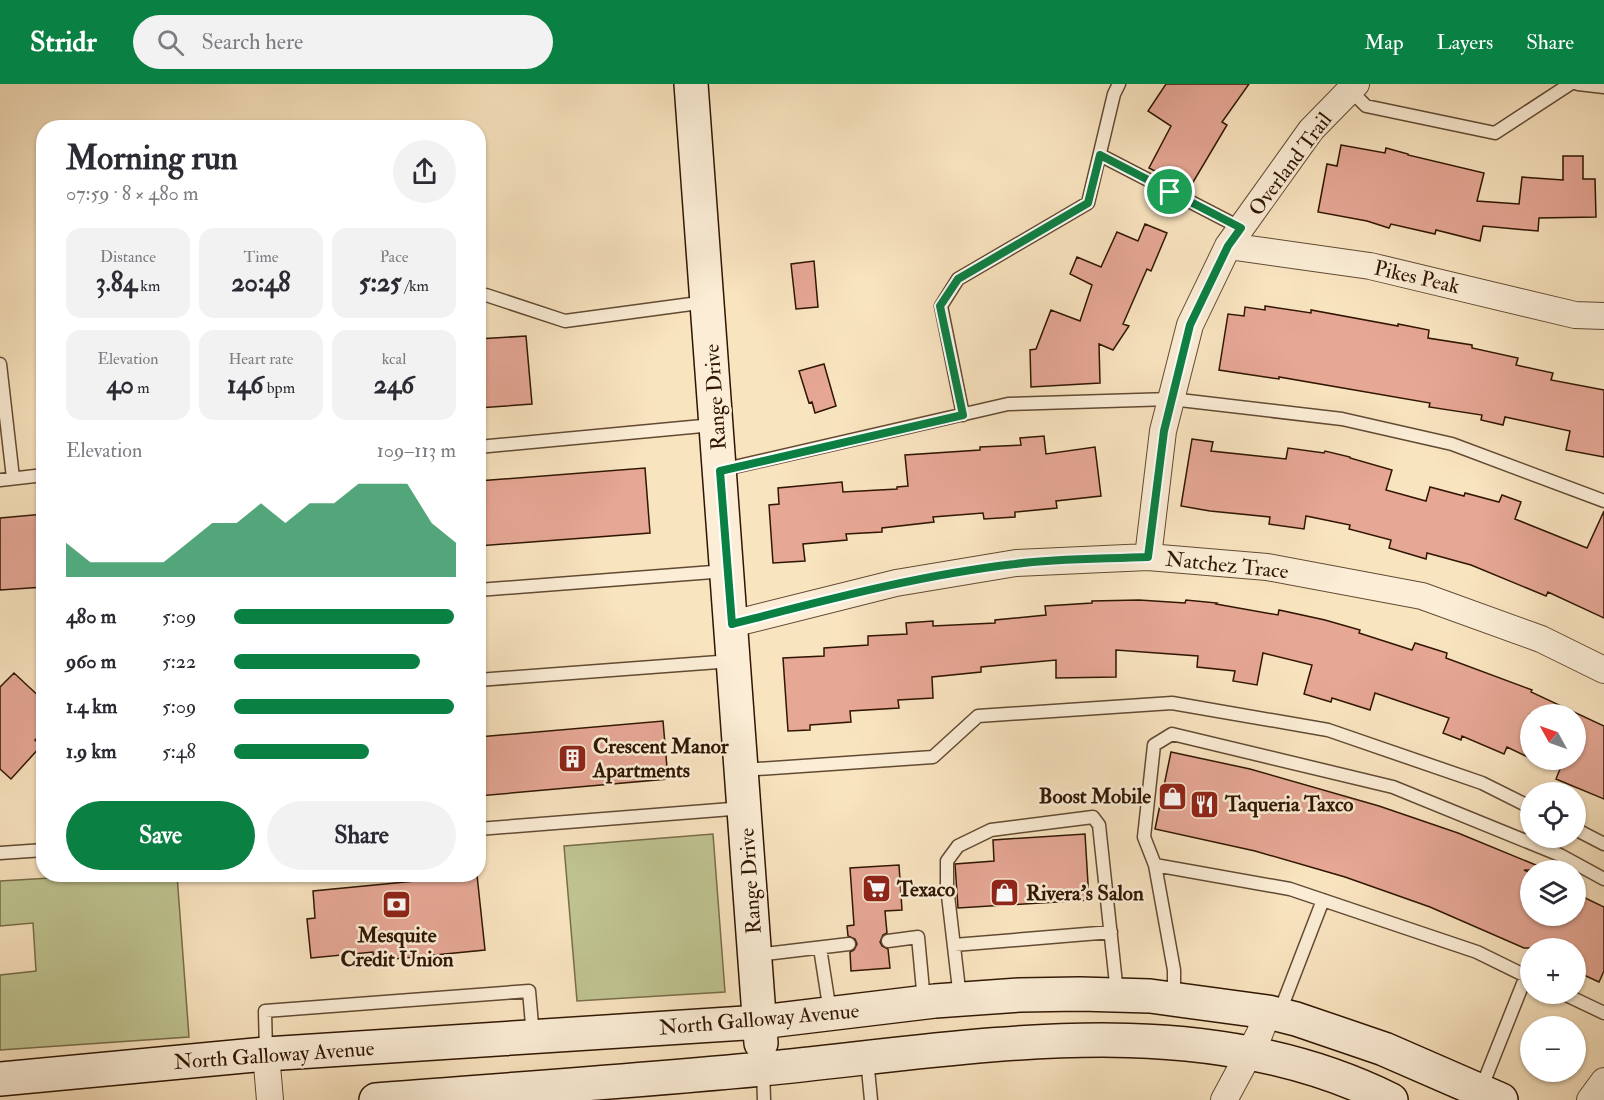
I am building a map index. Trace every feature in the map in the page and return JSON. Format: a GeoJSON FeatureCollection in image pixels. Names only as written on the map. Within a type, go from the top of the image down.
{"type":"FeatureCollection","features":[{"type":"Feature","properties":{"kind":"main road","name":"Range Drive"},"geometry":{"type":"LineString","coordinates":[[691,84],[735,661],[763,1084]]}},
{"type":"Feature","properties":{"kind":"main road","name":"North Galloway Avenue"},"geometry":{"type":"LineString","coordinates":[[0,1079],[266,1054],[760,1022],[960,999],[1020,995],[1118,995],[1174,999],[1273,1013],[1296,1019],[1384,1049],[1491,1095]]}},
{"type":"Feature","properties":{"kind":"main road"},"geometry":{"type":"LineString","coordinates":[[376,1100],[763,1084],[867,1058],[996,1044],[1126,1039],[1195,1045],[1280,1059],[1314,1069],[1391,1100]]}},
{"type":"Feature","properties":{"kind":"street","name":"Overland Trail"},"geometry":{"type":"LineString","coordinates":[[1148,557],[1164,431],[1190,325],[1235,237],[1311,130],[1353,87]]}},
{"type":"Feature","properties":{"kind":"street","name":"Pikes Peak"},"geometry":{"type":"LineString","coordinates":[[1235,237],[1370,266],[1575,315],[1604,316]]}},
{"type":"Feature","properties":{"kind":"street","name":"Natchez Trace"},"geometry":{"type":"LineString","coordinates":[[732,624],[896,583],[1005,565],[1148,557],[1267,567],[1422,596],[1541,639],[1604,670]]}},
{"type":"Feature","properties":{"kind":"street"},"geometry":{"type":"LineString","coordinates":[[1224,1100],[1273,1013]]}},
{"type":"Feature","properties":{"kind":"street"},"geometry":{"type":"LineString","coordinates":[[266,1054],[270,1100]]}},
{"type":"Feature","properties":{"kind":"street"},"geometry":{"type":"LineString","coordinates":[[1590,1100],[1604,1081]]}},
{"type":"Feature","properties":{"kind":"lane"},"geometry":{"type":"LineString","coordinates":[[963,415],[940,306],[958,279],[1088,203],[1119,84]]}},
{"type":"Feature","properties":{"kind":"lane"},"geometry":{"type":"LineString","coordinates":[[1353,87],[1366,106],[1495,133],[1570,84]]}},
{"type":"Feature","properties":{"kind":"lane"},"geometry":{"type":"LineString","coordinates":[[1578,84],[1604,87]]}},
{"type":"Feature","properties":{"kind":"lane"},"geometry":{"type":"LineString","coordinates":[[1100,155],[1235,237]]}},
{"type":"Feature","properties":{"kind":"lane"},"geometry":{"type":"LineString","coordinates":[[486,295],[565,321],[707,301]]}},
{"type":"Feature","properties":{"kind":"lane"},"geometry":{"type":"LineString","coordinates":[[0,364],[6,479],[36,476]]}},
{"type":"Feature","properties":{"kind":"lane"},"geometry":{"type":"LineString","coordinates":[[720,471],[1008,404],[1171,399],[1342,419],[1452,444],[1604,501]]}},
{"type":"Feature","properties":{"kind":"lane"},"geometry":{"type":"LineString","coordinates":[[486,446],[717,424]]}},
{"type":"Feature","properties":{"kind":"lane"},"geometry":{"type":"LineString","coordinates":[[486,589],[728,571]]}},
{"type":"Feature","properties":{"kind":"lane"},"geometry":{"type":"LineString","coordinates":[[486,679],[735,661]]}},
{"type":"Feature","properties":{"kind":"lane"},"geometry":{"type":"LineString","coordinates":[[742,770],[933,758],[978,717],[1172,703],[1328,730],[1482,783],[1520,802]]}},
{"type":"Feature","properties":{"kind":"lane"},"geometry":{"type":"LineString","coordinates":[[1174,999],[1174,970],[1155,865],[1144,837],[1154,746],[1172,734],[1393,787],[1560,855],[1604,879]]}},
{"type":"Feature","properties":{"kind":"lane"},"geometry":{"type":"LineString","coordinates":[[486,828],[745,808]]}},
{"type":"Feature","properties":{"kind":"lane"},"geometry":{"type":"LineString","coordinates":[[960,999],[947,887],[947,861],[958,846],[991,830],[1093,817],[1099,825],[1118,995]]}},
{"type":"Feature","properties":{"kind":"lane"},"geometry":{"type":"LineString","coordinates":[[1586,835],[1604,844]]}},
{"type":"Feature","properties":{"kind":"lane"},"geometry":{"type":"LineString","coordinates":[[0,854],[36,851]]}},
{"type":"Feature","properties":{"kind":"lane"},"geometry":{"type":"LineString","coordinates":[[1155,865],[1290,889],[1477,952],[1520,973]]}},
{"type":"Feature","properties":{"kind":"lane"},"geometry":{"type":"LineString","coordinates":[[1273,1013],[1323,900]]}},
{"type":"Feature","properties":{"kind":"lane"},"geometry":{"type":"LineString","coordinates":[[954,945],[1110,932]]}},
{"type":"Feature","properties":{"kind":"lane"},"geometry":{"type":"LineString","coordinates":[[888,941],[918,938],[924,1002]]}},
{"type":"Feature","properties":{"kind":"lane"},"geometry":{"type":"LineString","coordinates":[[756,955],[849,944]]}},
{"type":"Feature","properties":{"kind":"lane"},"geometry":{"type":"LineString","coordinates":[[820,948],[831,1013]]}},
{"type":"Feature","properties":{"kind":"lane"},"geometry":{"type":"LineString","coordinates":[[266,1054],[265,1011],[529,991],[534,1036]]}},
{"type":"Feature","properties":{"kind":"lane"},"geometry":{"type":"LineString","coordinates":[[1491,1095],[1520,1003]]}},
{"type":"Feature","properties":{"kind":"lane"},"geometry":{"type":"LineString","coordinates":[[1585,1004],[1604,1013]]}},
{"type":"Feature","properties":{"kind":"lane"},"geometry":{"type":"LineString","coordinates":[[867,1058],[871,1100]]}},
{"type":"Feature","properties":{"kind":"green space"},"geometry":{"type":"Polygon","coordinates":[[[713,834],[725,992],[577,1001],[564,846],[713,834]]]}},
{"type":"Feature","properties":{"kind":"green space"},"geometry":{"type":"Polygon","coordinates":[[[36,879],[36,882],[178,882],[189,1037],[0,1050],[0,975],[36,971],[33,923],[0,926],[0,881],[36,879]]]}},
{"type":"Feature","properties":{"kind":"building"},"geometry":{"type":"Polygon","coordinates":[[[1166,84],[1249,84],[1222,122],[1227,125],[1189,189],[1149,168],[1171,126],[1148,111],[1166,84]]]}},
{"type":"Feature","properties":{"kind":"building"},"geometry":{"type":"Polygon","coordinates":[[[1341,145],[1385,153],[1386,148],[1484,173],[1477,201],[1519,204],[1522,177],[1563,180],[1563,156],[1583,156],[1583,179],[1595,179],[1596,217],[1539,218],[1538,231],[1483,226],[1480,241],[1436,230],[1435,234],[1391,224],[1389,228],[1367,221],[1318,212],[1327,164],[1337,166],[1341,145]]]}},
{"type":"Feature","properties":{"kind":"building"},"geometry":{"type":"Polygon","coordinates":[[[1145,224],[1167,233],[1151,271],[1147,269],[1123,324],[1129,326],[1113,350],[1099,344],[1100,383],[1031,387],[1030,350],[1036,349],[1051,310],[1080,321],[1092,285],[1070,274],[1077,257],[1101,267],[1117,232],[1138,241],[1145,224]]]}},
{"type":"Feature","properties":{"kind":"building"},"geometry":{"type":"Polygon","coordinates":[[[814,261],[818,307],[796,309],[791,264],[814,261]]]}},
{"type":"Feature","properties":{"kind":"building"},"geometry":{"type":"Polygon","coordinates":[[[1265,306],[1311,313],[1311,310],[1429,330],[1428,338],[1472,345],[1472,348],[1518,358],[1516,365],[1553,373],[1551,380],[1604,390],[1604,457],[1566,450],[1570,431],[1505,417],[1503,425],[1481,420],[1482,415],[1429,407],[1430,403],[1279,377],[1279,379],[1219,370],[1228,314],[1244,316],[1245,307],[1265,310],[1265,306]]]}},
{"type":"Feature","properties":{"kind":"building"},"geometry":{"type":"Polygon","coordinates":[[[526,336],[532,404],[486,407],[486,338],[526,336]]]}},
{"type":"Feature","properties":{"kind":"building"},"geometry":{"type":"Polygon","coordinates":[[[824,364],[836,406],[815,413],[812,402],[809,403],[799,371],[824,364]]]}},
{"type":"Feature","properties":{"kind":"building"},"geometry":{"type":"Polygon","coordinates":[[[1044,436],[1046,454],[1095,447],[1101,496],[1056,501],[1057,508],[1015,512],[1015,517],[984,519],[983,513],[933,517],[934,522],[882,528],[882,532],[846,534],[847,540],[803,544],[805,561],[773,563],[769,505],[779,504],[778,488],[842,482],[843,492],[897,489],[897,487],[908,486],[905,455],[1021,445],[1020,438],[1044,436]]]}},
{"type":"Feature","properties":{"kind":"building"},"geometry":{"type":"Polygon","coordinates":[[[1192,439],[1213,442],[1211,451],[1286,459],[1288,448],[1324,453],[1325,451],[1350,457],[1392,470],[1386,490],[1426,501],[1430,487],[1499,502],[1502,495],[1521,502],[1515,519],[1587,548],[1604,511],[1604,618],[1548,592],[1546,596],[1471,565],[1427,553],[1426,559],[1389,548],[1391,540],[1349,529],[1350,525],[1306,516],[1304,529],[1269,524],[1270,517],[1181,506],[1192,439]]]}},
{"type":"Feature","properties":{"kind":"building"},"geometry":{"type":"Polygon","coordinates":[[[645,468],[650,533],[486,545],[486,480],[645,468]]]}},
{"type":"Feature","properties":{"kind":"building"},"geometry":{"type":"Polygon","coordinates":[[[36,515],[36,588],[0,590],[0,518],[36,515]]]}},
{"type":"Feature","properties":{"kind":"building"},"geometry":{"type":"Polygon","coordinates":[[[1139,600],[1185,603],[1186,600],[1217,603],[1278,615],[1279,610],[1325,620],[1360,630],[1359,633],[1412,650],[1415,643],[1447,653],[1446,658],[1532,690],[1531,692],[1557,704],[1520,704],[1520,753],[1507,747],[1504,754],[1462,736],[1461,740],[1443,733],[1449,718],[1375,693],[1370,710],[1332,698],[1331,702],[1304,694],[1312,665],[1263,653],[1257,685],[1233,681],[1235,671],[1197,667],[1198,656],[1116,650],[1116,677],[1056,678],[1056,660],[981,667],[981,672],[932,677],[933,698],[898,700],[899,708],[850,711],[851,722],[810,725],[810,730],[788,731],[783,658],[824,656],[824,648],[868,645],[868,636],[907,634],[906,623],[933,621],[933,626],[995,623],[995,620],[1046,615],[1045,606],[1092,603],[1092,601],[1139,600]]]}},
{"type":"Feature","properties":{"kind":"building"},"geometry":{"type":"Polygon","coordinates":[[[14,673],[36,694],[36,752],[11,779],[0,769],[0,687],[14,673]]]}},
{"type":"Feature","properties":{"kind":"building"},"geometry":{"type":"Polygon","coordinates":[[[1586,718],[1604,726],[1604,799],[1586,792],[1586,782],[1563,782],[1556,779],[1560,770],[1586,770],[1586,718]]]}},
{"type":"Feature","properties":{"kind":"building","name":"Crescent Manor Apartments"},"geometry":{"type":"Polygon","coordinates":[[[663,721],[668,779],[486,795],[486,736],[663,721]]]}},
{"type":"Feature","properties":{"kind":"building"},"geometry":{"type":"Polygon","coordinates":[[[1171,752],[1250,769],[1379,806],[1458,833],[1524,860],[1520,860],[1520,926],[1586,926],[1586,898],[1604,907],[1604,971],[1599,982],[1586,976],[1586,938],[1520,938],[1520,946],[1430,907],[1345,877],[1255,851],[1155,829],[1171,752]]]}},
{"type":"Feature","properties":{"kind":"building"},"geometry":{"type":"Polygon","coordinates":[[[1085,834],[1089,900],[958,908],[955,864],[994,861],[993,840],[1085,834]]]}},
{"type":"Feature","properties":{"kind":"building"},"geometry":{"type":"Polygon","coordinates":[[[899,865],[902,910],[885,911],[887,933],[883,935],[880,942],[888,949],[890,968],[851,971],[850,952],[857,944],[855,939],[848,936],[847,926],[854,925],[850,868],[899,865]]]}},
{"type":"Feature","properties":{"kind":"building","name":"Mesquite Credit Union"},"geometry":{"type":"Polygon","coordinates":[[[405,882],[478,882],[485,950],[374,961],[373,952],[311,958],[307,919],[315,918],[313,891],[405,882]]]}},
{"type":"Feature","properties":{"kind":"place","name":"Crescent Manor Apartments"},"geometry":{"type":"Point","coordinates":[572,758]}},
{"type":"Feature","properties":{"kind":"place","name":"Boost Mobile"},"geometry":{"type":"Point","coordinates":[1172,796]}},
{"type":"Feature","properties":{"kind":"place","name":"Taqueria Taxco"},"geometry":{"type":"Point","coordinates":[1204,804]}},
{"type":"Feature","properties":{"kind":"place","name":"Texaco"},"geometry":{"type":"Point","coordinates":[876,889]}},
{"type":"Feature","properties":{"kind":"place","name":"Rivera's Salon"},"geometry":{"type":"Point","coordinates":[1005,893]}},
{"type":"Feature","properties":{"kind":"place","name":"Mesquite Credit Union"},"geometry":{"type":"Point","coordinates":[397,904]}},
{"type":"Feature","properties":{"kind":"route"},"geometry":{"type":"LineString","coordinates":[[1100,155],[1170,192],[1241,228],[1228,246],[1190,325],[1164,431],[1148,557],[1016,564],[956,573],[896,583],[732,624],[720,471],[963,415],[940,306],[958,279],[1088,203],[1100,155]]}}]}
